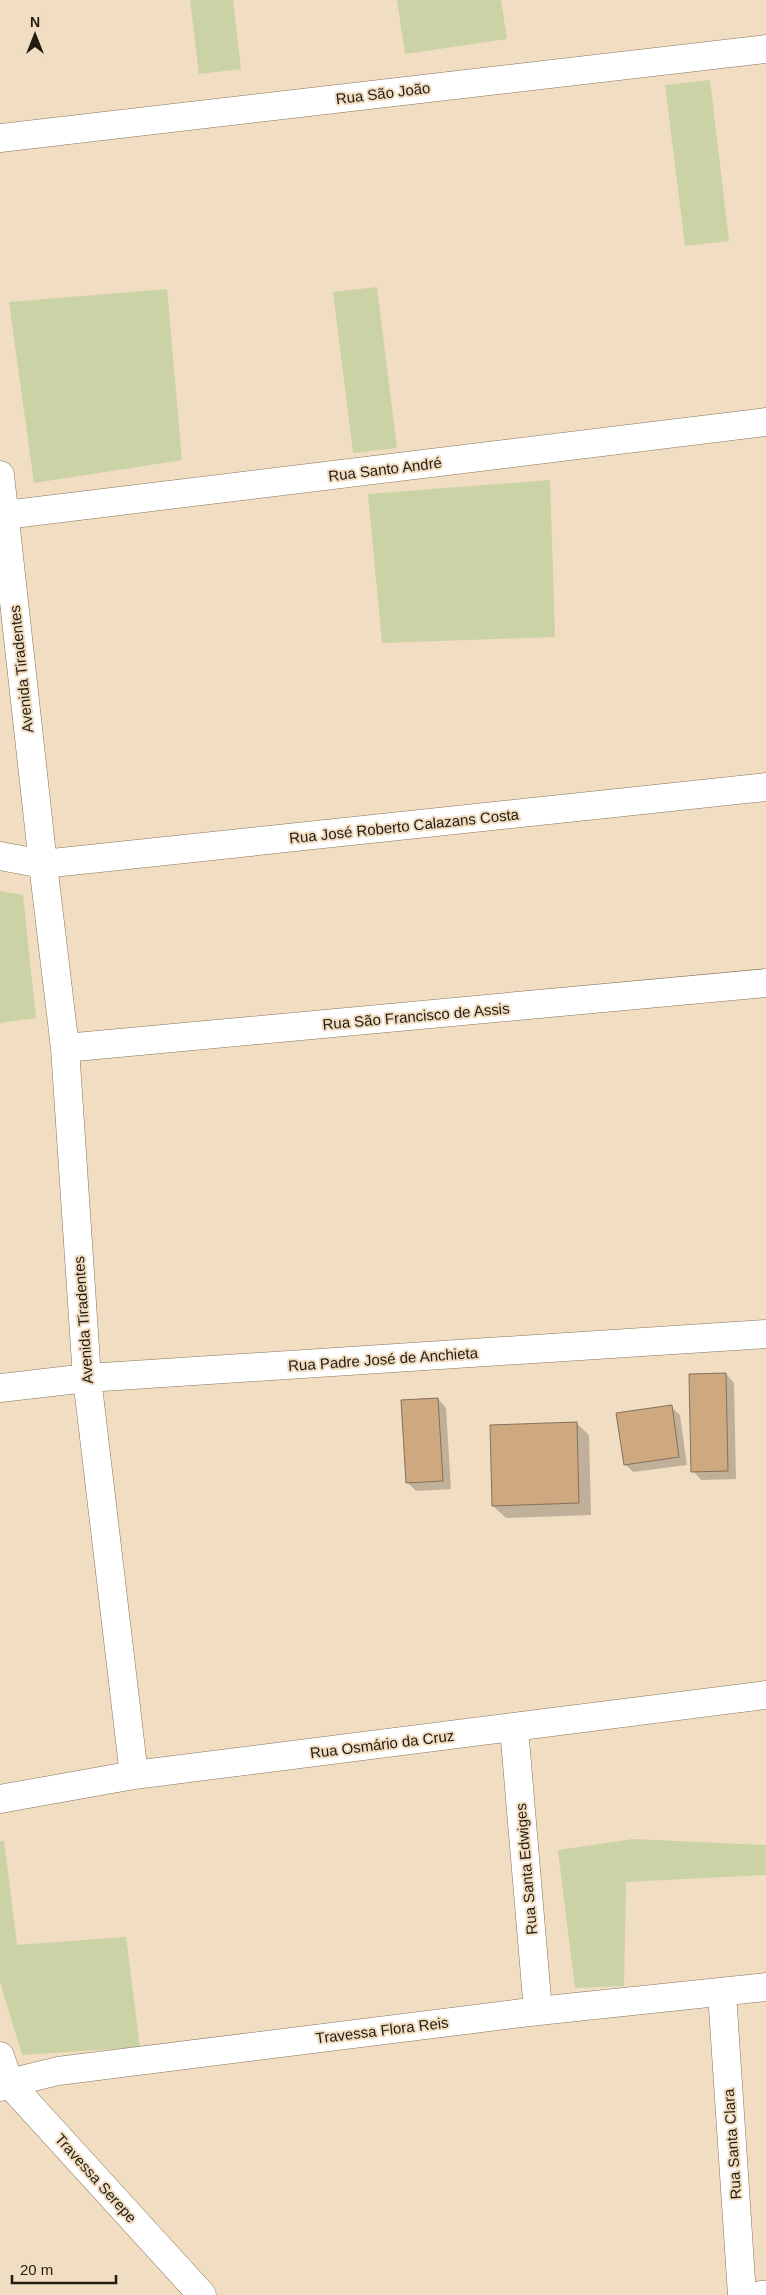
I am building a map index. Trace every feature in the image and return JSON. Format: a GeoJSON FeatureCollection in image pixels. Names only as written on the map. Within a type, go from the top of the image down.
{"type":"FeatureCollection","features":[{"type":"Feature","properties":{"kind":"street","name":"Rua São João"},"geometry":{"type":"LineString","coordinates":[[0,138],[766,49]]}},
{"type":"Feature","properties":{"kind":"street","name":"Rua Santo André"},"geometry":{"type":"LineString","coordinates":[[5,515],[766,422]]}},
{"type":"Feature","properties":{"kind":"street","name":"Avenida Tiradentes"},"geometry":{"type":"LineString","coordinates":[[0,475],[42,864],[65,1048],[87,1378],[134,1775]]}},
{"type":"Feature","properties":{"kind":"street","name":"Rua José Roberto Calazans Costa"},"geometry":{"type":"LineString","coordinates":[[42,864],[766,788]]}},
{"type":"Feature","properties":{"kind":"street"},"geometry":{"type":"LineString","coordinates":[[0,856],[42,864]]}},
{"type":"Feature","properties":{"kind":"street","name":"Rua São Francisco de Assis"},"geometry":{"type":"LineString","coordinates":[[65,1048],[766,983]]}},
{"type":"Feature","properties":{"kind":"street","name":"Rua Padre José de Anchieta"},"geometry":{"type":"LineString","coordinates":[[0,1388],[87,1378],[766,1334]]}},
{"type":"Feature","properties":{"kind":"street","name":"Rua Osmário da Cruz"},"geometry":{"type":"LineString","coordinates":[[0,1799],[134,1775],[766,1695]]}},
{"type":"Feature","properties":{"kind":"street","name":"Rua Santa Edwiges"},"geometry":{"type":"LineString","coordinates":[[514,1728],[538,2011]]}},
{"type":"Feature","properties":{"kind":"street","name":"Travessa Flora Reis"},"geometry":{"type":"LineString","coordinates":[[5,2085],[58,2071],[538,2011],[766,1987]]}},
{"type":"Feature","properties":{"kind":"street","name":"Rua Santa Clara"},"geometry":{"type":"LineString","coordinates":[[722,1993],[742,2295]]}},
{"type":"Feature","properties":{"kind":"street","name":"Travessa Serepe"},"geometry":{"type":"LineString","coordinates":[[0,2056],[5,2085],[202,2295]]}},
{"type":"Feature","properties":{"kind":"street"},"geometry":{"type":"LineString","coordinates":[[761,2295],[766,2295]]}},
{"type":"Feature","properties":{"kind":"green space"},"geometry":{"type":"Polygon","coordinates":[[[190,0],[233,0],[241,69],[199,74],[190,0]]]}},
{"type":"Feature","properties":{"kind":"green space"},"geometry":{"type":"Polygon","coordinates":[[[397,0],[501,0],[507,39],[405,54],[397,0]]]}},
{"type":"Feature","properties":{"kind":"green space"},"geometry":{"type":"Polygon","coordinates":[[[710,80],[729,241],[685,246],[665,85],[710,80]]]}},
{"type":"Feature","properties":{"kind":"green space"},"geometry":{"type":"Polygon","coordinates":[[[377,287],[397,448],[353,453],[333,292],[377,287]]]}},
{"type":"Feature","properties":{"kind":"green space"},"geometry":{"type":"Polygon","coordinates":[[[167,289],[182,460],[34,483],[9,302],[167,289]]]}},
{"type":"Feature","properties":{"kind":"green space"},"geometry":{"type":"Polygon","coordinates":[[[550,480],[555,637],[382,643],[368,494],[550,480]]]}},
{"type":"Feature","properties":{"kind":"green space"},"geometry":{"type":"Polygon","coordinates":[[[0,891],[23,895],[36,1018],[0,1023],[0,891]]]}},
{"type":"Feature","properties":{"kind":"green space"},"geometry":{"type":"Polygon","coordinates":[[[633,1839],[766,1845],[766,1875],[626,1882],[624,1986],[575,1988],[558,1850],[633,1839]]]}},
{"type":"Feature","properties":{"kind":"green space"},"geometry":{"type":"Polygon","coordinates":[[[0,1841],[4,1841],[17,1945],[126,1937],[140,2047],[22,2055],[0,1982],[0,1841]]]}},
{"type":"Feature","properties":{"kind":"building"},"geometry":{"type":"Polygon","coordinates":[[[726,1373],[728,1471],[691,1472],[689,1374],[726,1373]]]}},
{"type":"Feature","properties":{"kind":"building"},"geometry":{"type":"Polygon","coordinates":[[[438,1398],[443,1481],[406,1483],[401,1400],[438,1398]]]}},
{"type":"Feature","properties":{"kind":"building"},"geometry":{"type":"Polygon","coordinates":[[[672,1405],[679,1457],[624,1465],[616,1413],[672,1405]]]}},
{"type":"Feature","properties":{"kind":"building"},"geometry":{"type":"Polygon","coordinates":[[[577,1422],[579,1503],[492,1506],[490,1425],[577,1422]]]}}]}
